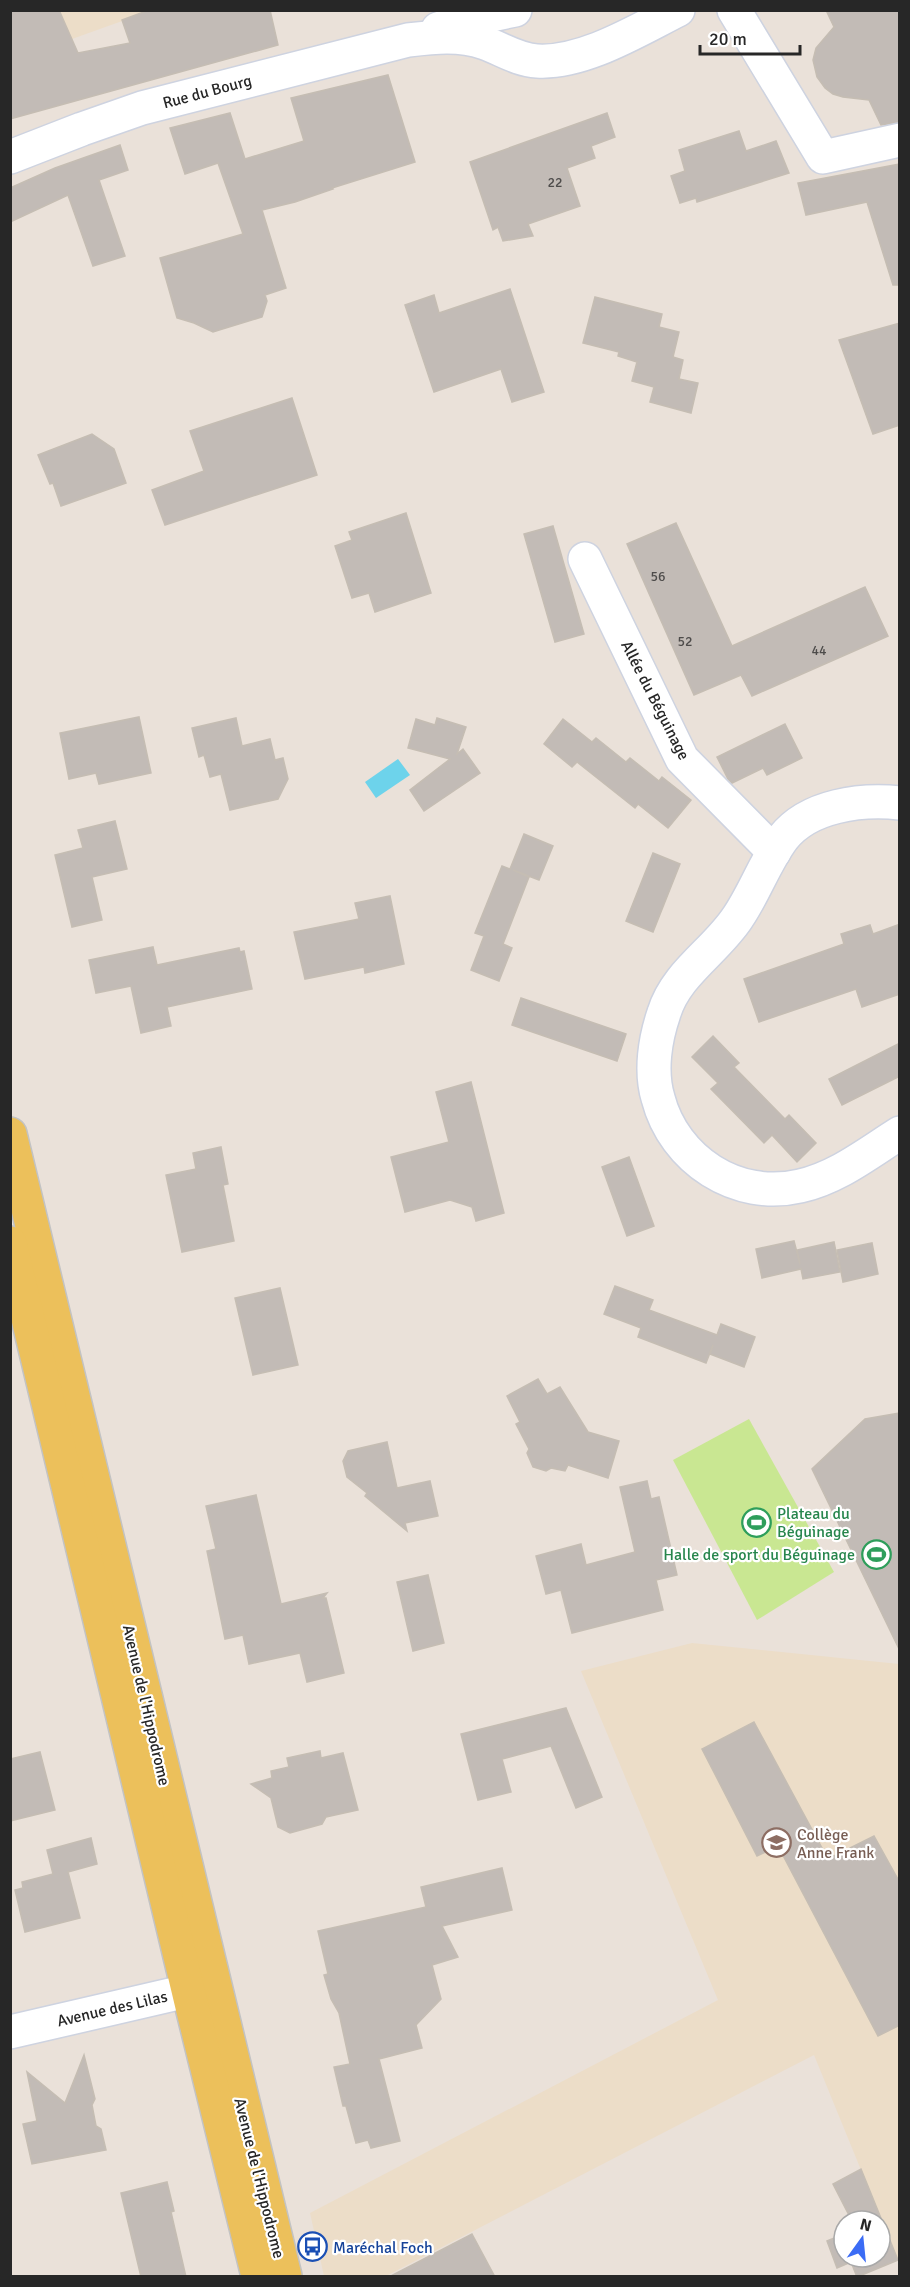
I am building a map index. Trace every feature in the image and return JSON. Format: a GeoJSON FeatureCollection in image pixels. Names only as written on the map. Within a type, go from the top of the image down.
{"type":"FeatureCollection","features":[{"type":"Feature","properties":{"kind":"main road","name":"Avenue de l'Hippodrome"},"geometry":{"type":"LineString","coordinates":[[10,1134],[200,1988],[258,2277]]}},
{"type":"Feature","properties":{"kind":"main road","name":"Avenue de l'Hippodrome"},"geometry":{"type":"LineString","coordinates":[[10,1243],[200,1988],[285,2277]]}},
{"type":"Feature","properties":{"kind":"street","name":"Rue du Bourg"},"geometry":{"type":"LineString","coordinates":[[10,157],[142,108],[408,40],[462,21],[515,10]]}},
{"type":"Feature","properties":{"kind":"street","name":"Rue du Bourg"},"geometry":{"type":"LineString","coordinates":[[408,40],[443,37],[474,40],[519,58],[536,62],[549,61],[590,51],[678,10]]}},
{"type":"Feature","properties":{"kind":"street"},"geometry":{"type":"LineString","coordinates":[[734,10],[823,158],[900,140]]}},
{"type":"Feature","properties":{"kind":"street","name":"Allée du Béguinage"},"geometry":{"type":"LineString","coordinates":[[585,559],[682,759],[774,852]]}},
{"type":"Feature","properties":{"kind":"street"},"geometry":{"type":"LineString","coordinates":[[900,803],[861,801],[819,812],[785,836],[728,933],[683,978],[664,1010],[655,1056],[658,1098],[666,1120],[677,1139],[693,1158],[709,1171],[727,1181],[773,1190],[799,1187],[843,1169],[900,1133]]}},
{"type":"Feature","properties":{"kind":"street","name":"Avenue des Lilas"},"geometry":{"type":"LineString","coordinates":[[10,2032],[200,1988]]}},
{"type":"Feature","properties":{"kind":"shaded area"},"geometry":{"type":"Polygon","coordinates":[[[59,11],[150,11],[72,39],[59,11]]]}},
{"type":"Feature","properties":{"kind":"shaded area","name":"Collège Anne Frank"},"geometry":{"type":"Polygon","coordinates":[[[692,1643],[899,1664],[899,2263],[892,2246],[892,2209],[877,2209],[814,2055],[386,2276],[324,2276],[310,2213],[718,2000],[581,1671],[692,1643]]]}},
{"type":"Feature","properties":{"kind":"green space","name":"Plateau du Béguinage"},"geometry":{"type":"Polygon","coordinates":[[[749,1419],[834,1572],[757,1620],[673,1460],[749,1419]]]}},
{"type":"Feature","properties":{"kind":"water"},"geometry":{"type":"Polygon","coordinates":[[[398,759],[410,775],[376,798],[365,782],[398,759]]]}},
{"type":"Feature","properties":{"kind":"building"},"geometry":{"type":"Polygon","coordinates":[[[10,10],[59,10],[78,53],[130,43],[122,20],[149,10],[270,10],[278,45],[10,119],[10,10]]]}},
{"type":"Feature","properties":{"kind":"building"},"geometry":{"type":"Polygon","coordinates":[[[826,10],[900,10],[900,122],[881,125],[869,100],[833,94],[817,77],[813,60],[816,48],[834,27],[826,10]]]}},
{"type":"Feature","properties":{"kind":"building"},"geometry":{"type":"Polygon","coordinates":[[[388,75],[415,162],[295,202],[262,210],[286,288],[265,295],[267,301],[262,317],[213,332],[177,318],[160,258],[243,234],[218,163],[185,174],[170,128],[230,113],[245,159],[304,141],[291,98],[388,75]]]}},
{"type":"Feature","properties":{"kind":"building"},"geometry":{"type":"Polygon","coordinates":[[[607,113],[615,137],[591,146],[595,158],[567,168],[580,206],[528,224],[533,236],[503,241],[498,227],[493,230],[470,162],[607,113]]]}},
{"type":"Feature","properties":{"kind":"building"},"geometry":{"type":"Polygon","coordinates":[[[739,131],[746,151],[776,141],[789,173],[697,202],[696,198],[680,203],[671,176],[685,171],[679,150],[739,131]]]}},
{"type":"Feature","properties":{"kind":"building"},"geometry":{"type":"Polygon","coordinates":[[[120,145],[128,170],[99,180],[125,256],[93,266],[68,195],[10,222],[10,188],[55,168],[120,145]]]}},
{"type":"Feature","properties":{"kind":"building"},"geometry":{"type":"Polygon","coordinates":[[[900,164],[900,285],[893,285],[867,202],[806,215],[798,183],[900,164]]]}},
{"type":"Feature","properties":{"kind":"building"},"geometry":{"type":"Polygon","coordinates":[[[510,289],[544,392],[512,402],[501,369],[434,392],[405,305],[434,295],[439,313],[510,289]]]}},
{"type":"Feature","properties":{"kind":"building"},"geometry":{"type":"Polygon","coordinates":[[[595,297],[662,314],[659,327],[679,332],[673,357],[683,360],[679,379],[698,383],[691,413],[650,402],[654,387],[632,381],[637,362],[618,356],[619,352],[583,343],[595,297]]]}},
{"type":"Feature","properties":{"kind":"building"},"geometry":{"type":"Polygon","coordinates":[[[900,323],[900,425],[873,434],[839,340],[900,323]]]}},
{"type":"Feature","properties":{"kind":"building"},"geometry":{"type":"Polygon","coordinates":[[[292,398],[317,475],[165,525],[152,490],[204,471],[190,431],[292,398]]]}},
{"type":"Feature","properties":{"kind":"building"},"geometry":{"type":"Polygon","coordinates":[[[92,434],[114,449],[126,483],[61,506],[53,483],[50,484],[38,455],[92,434]]]}},
{"type":"Feature","properties":{"kind":"building"},"geometry":{"type":"Polygon","coordinates":[[[406,513],[431,593],[375,612],[369,593],[352,598],[335,546],[352,540],[349,532],[406,513]]]}},
{"type":"Feature","properties":{"kind":"building"},"geometry":{"type":"Polygon","coordinates":[[[676,523],[732,646],[865,587],[888,636],[752,696],[741,675],[694,695],[627,544],[676,523]]]}},
{"type":"Feature","properties":{"kind":"building"},"geometry":{"type":"Polygon","coordinates":[[[553,526],[584,634],[555,642],[524,534],[553,526]]]}},
{"type":"Feature","properties":{"kind":"building"},"geometry":{"type":"Polygon","coordinates":[[[139,717],[151,773],[99,784],[96,773],[69,779],[60,733],[139,717]]]}},
{"type":"Feature","properties":{"kind":"building"},"geometry":{"type":"Polygon","coordinates":[[[236,718],[242,746],[270,739],[275,760],[283,758],[288,779],[278,799],[230,810],[221,774],[210,777],[204,755],[199,757],[192,728],[236,718]]]}},
{"type":"Feature","properties":{"kind":"building"},"geometry":{"type":"Polygon","coordinates":[[[437,718],[466,727],[457,754],[463,749],[480,773],[424,811],[410,790],[450,759],[408,748],[416,719],[435,725],[437,718]]]}},
{"type":"Feature","properties":{"kind":"building"},"geometry":{"type":"Polygon","coordinates":[[[563,719],[592,742],[596,738],[626,762],[630,758],[659,781],[662,777],[691,800],[668,828],[638,804],[635,808],[577,762],[572,767],[544,744],[563,719]]]}},
{"type":"Feature","properties":{"kind":"building"},"geometry":{"type":"Polygon","coordinates":[[[785,724],[802,758],[767,775],[763,768],[732,783],[717,757],[785,724]]]}},
{"type":"Feature","properties":{"kind":"building"},"geometry":{"type":"Polygon","coordinates":[[[115,821],[127,869],[92,877],[102,920],[72,927],[55,855],[83,848],[78,830],[115,821]]]}},
{"type":"Feature","properties":{"kind":"building"},"geometry":{"type":"Polygon","coordinates":[[[524,834],[553,846],[539,880],[513,870],[529,877],[503,944],[512,948],[499,981],[471,970],[484,936],[475,933],[502,866],[510,869],[524,834]]]}},
{"type":"Feature","properties":{"kind":"building"},"geometry":{"type":"Polygon","coordinates":[[[653,853],[680,864],[653,932],[626,921],[653,853]]]}},
{"type":"Feature","properties":{"kind":"building"},"geometry":{"type":"Polygon","coordinates":[[[390,896],[404,964],[365,973],[364,967],[305,979],[294,932],[359,919],[355,903],[390,896]]]}},
{"type":"Feature","properties":{"kind":"building"},"geometry":{"type":"Polygon","coordinates":[[[900,924],[900,994],[862,1007],[856,989],[759,1022],[744,979],[844,944],[841,934],[870,925],[873,934],[900,924]]]}},
{"type":"Feature","properties":{"kind":"building"},"geometry":{"type":"Polygon","coordinates":[[[153,947],[157,965],[239,948],[240,952],[244,951],[252,989],[167,1007],[171,1026],[141,1033],[131,986],[96,993],[89,960],[153,947]]]}},
{"type":"Feature","properties":{"kind":"building"},"geometry":{"type":"Polygon","coordinates":[[[521,998],[626,1034],[617,1061],[512,1025],[521,998]]]}},
{"type":"Feature","properties":{"kind":"building"},"geometry":{"type":"Polygon","coordinates":[[[713,1036],[739,1063],[734,1067],[785,1119],[789,1115],[816,1143],[797,1162],[772,1135],[764,1143],[711,1089],[718,1083],[692,1057],[713,1036]]]}},
{"type":"Feature","properties":{"kind":"building"},"geometry":{"type":"Polygon","coordinates":[[[900,1043],[900,1076],[842,1105],[829,1079],[900,1043]]]}},
{"type":"Feature","properties":{"kind":"building"},"geometry":{"type":"Polygon","coordinates":[[[471,1082],[504,1213],[476,1221],[472,1207],[450,1200],[405,1212],[391,1157],[449,1142],[436,1092],[471,1082]]]}},
{"type":"Feature","properties":{"kind":"building"},"geometry":{"type":"Polygon","coordinates":[[[221,1147],[228,1184],[223,1185],[234,1241],[182,1252],[166,1175],[196,1169],[193,1153],[221,1147]]]}},
{"type":"Feature","properties":{"kind":"building"},"geometry":{"type":"Polygon","coordinates":[[[629,1157],[654,1226],[627,1236],[602,1167],[629,1157]]]}},
{"type":"Feature","properties":{"kind":"building"},"geometry":{"type":"Polygon","coordinates":[[[794,1241],[800,1264],[797,1250],[834,1242],[840,1272],[803,1279],[801,1269],[762,1278],[756,1249],[794,1241]]]}},
{"type":"Feature","properties":{"kind":"building"},"geometry":{"type":"Polygon","coordinates":[[[872,1243],[878,1274],[843,1282],[837,1250],[872,1243]]]}},
{"type":"Feature","properties":{"kind":"building"},"geometry":{"type":"Polygon","coordinates":[[[615,1286],[653,1300],[649,1310],[717,1335],[721,1324],[755,1337],[744,1367],[710,1354],[713,1345],[706,1363],[638,1337],[641,1328],[604,1314],[615,1286]]]}},
{"type":"Feature","properties":{"kind":"building"},"geometry":{"type":"Polygon","coordinates":[[[280,1288],[298,1365],[253,1375],[235,1298],[280,1288]]]}},
{"type":"Feature","properties":{"kind":"building"},"geometry":{"type":"Polygon","coordinates":[[[538,1379],[547,1394],[560,1387],[588,1432],[619,1441],[608,1478],[568,1465],[565,1471],[551,1468],[546,1471],[533,1467],[527,1453],[529,1449],[516,1424],[520,1422],[507,1396],[538,1379]]]}},
{"type":"Feature","properties":{"kind":"building","name":"Halle de sport du Béguinage"},"geometry":{"type":"Polygon","coordinates":[[[900,1413],[900,1651],[812,1469],[865,1419],[900,1413]]]}},
{"type":"Feature","properties":{"kind":"building"},"geometry":{"type":"Polygon","coordinates":[[[387,1442],[397,1488],[430,1481],[438,1516],[405,1523],[407,1531],[365,1496],[367,1493],[347,1477],[343,1461],[348,1451],[387,1442]]]}},
{"type":"Feature","properties":{"kind":"building"},"geometry":{"type":"Polygon","coordinates":[[[647,1481],[651,1499],[659,1497],[677,1575],[656,1580],[663,1610],[572,1633],[561,1590],[546,1594],[536,1556],[581,1544],[586,1565],[635,1552],[620,1487],[647,1481]]]}},
{"type":"Feature","properties":{"kind":"building"},"geometry":{"type":"Polygon","coordinates":[[[256,1495],[281,1604],[327,1593],[323,1598],[326,1598],[344,1673],[307,1682],[300,1653],[249,1664],[243,1635],[225,1639],[207,1551],[216,1549],[206,1506],[256,1495]]]}},
{"type":"Feature","properties":{"kind":"building"},"geometry":{"type":"Polygon","coordinates":[[[428,1575],[444,1643],[413,1651],[397,1582],[428,1575]]]}},
{"type":"Feature","properties":{"kind":"building"},"geometry":{"type":"Polygon","coordinates":[[[566,1708],[602,1797],[576,1808],[551,1746],[502,1759],[511,1792],[478,1800],[461,1734],[566,1708]]]}},
{"type":"Feature","properties":{"kind":"building"},"geometry":{"type":"Polygon","coordinates":[[[754,1722],[828,1859],[874,1836],[900,1883],[900,2025],[878,2036],[778,1846],[757,1856],[702,1749],[754,1722]]]}},
{"type":"Feature","properties":{"kind":"building"},"geometry":{"type":"Polygon","coordinates":[[[320,1751],[321,1758],[343,1753],[358,1810],[326,1817],[322,1824],[290,1833],[278,1827],[271,1798],[251,1784],[272,1778],[271,1771],[289,1767],[287,1758],[320,1751]]]}},
{"type":"Feature","properties":{"kind":"building"},"geometry":{"type":"Polygon","coordinates":[[[40,1752],[55,1810],[10,1821],[10,1759],[40,1752]]]}},
{"type":"Feature","properties":{"kind":"building"},"geometry":{"type":"Polygon","coordinates":[[[91,1838],[97,1864],[68,1872],[80,1918],[25,1932],[15,1890],[23,1888],[22,1882],[53,1874],[47,1850],[91,1838]]]}},
{"type":"Feature","properties":{"kind":"building"},"geometry":{"type":"Polygon","coordinates":[[[502,1868],[512,1910],[442,1926],[458,1957],[432,1965],[441,1999],[416,2025],[422,2048],[379,2059],[400,2141],[371,2148],[368,2140],[356,2143],[346,2106],[343,2106],[334,2067],[350,2064],[339,2013],[331,1999],[324,1975],[328,1974],[318,1931],[426,1907],[421,1887],[502,1868]]]}},
{"type":"Feature","properties":{"kind":"building"},"geometry":{"type":"Polygon","coordinates":[[[84,2055],[95,2099],[92,2105],[96,2126],[101,2129],[106,2150],[32,2164],[23,2124],[37,2121],[27,2072],[65,2103],[84,2055]]]}},
{"type":"Feature","properties":{"kind":"building"},"geometry":{"type":"Polygon","coordinates":[[[861,2169],[877,2209],[846,2209],[833,2184],[861,2169]]]}},
{"type":"Feature","properties":{"kind":"building"},"geometry":{"type":"Polygon","coordinates":[[[167,2182],[174,2211],[171,2212],[186,2277],[141,2277],[121,2193],[167,2182]]]}},
{"type":"Feature","properties":{"kind":"building"},"geometry":{"type":"Polygon","coordinates":[[[472,2234],[495,2277],[389,2277],[472,2234]]]}},
{"type":"Feature","properties":{"kind":"building"},"geometry":{"type":"Polygon","coordinates":[[[832,2239],[832,2254],[827,2241],[832,2239]]]}},
{"type":"Feature","properties":{"kind":"building"},"geometry":{"type":"Polygon","coordinates":[[[892,2245],[898,2260],[892,2262],[892,2245]]]}},
{"type":"Feature","properties":{"kind":"building"},"geometry":{"type":"Polygon","coordinates":[[[854,2269],[876,2269],[857,2277],[854,2269]]]}},
{"type":"Feature","properties":{"kind":"place","name":"Plateau du Béguinage"},"geometry":{"type":"Point","coordinates":[756,1522]}},
{"type":"Feature","properties":{"kind":"place","name":"Halle de sport du Béguinage"},"geometry":{"type":"Point","coordinates":[876,1554]}},
{"type":"Feature","properties":{"kind":"place","name":"Collège Anne Frank"},"geometry":{"type":"Point","coordinates":[776,1843]}},
{"type":"Feature","properties":{"kind":"place","name":"Maréchal Foch"},"geometry":{"type":"Point","coordinates":[312,2247]}}]}
